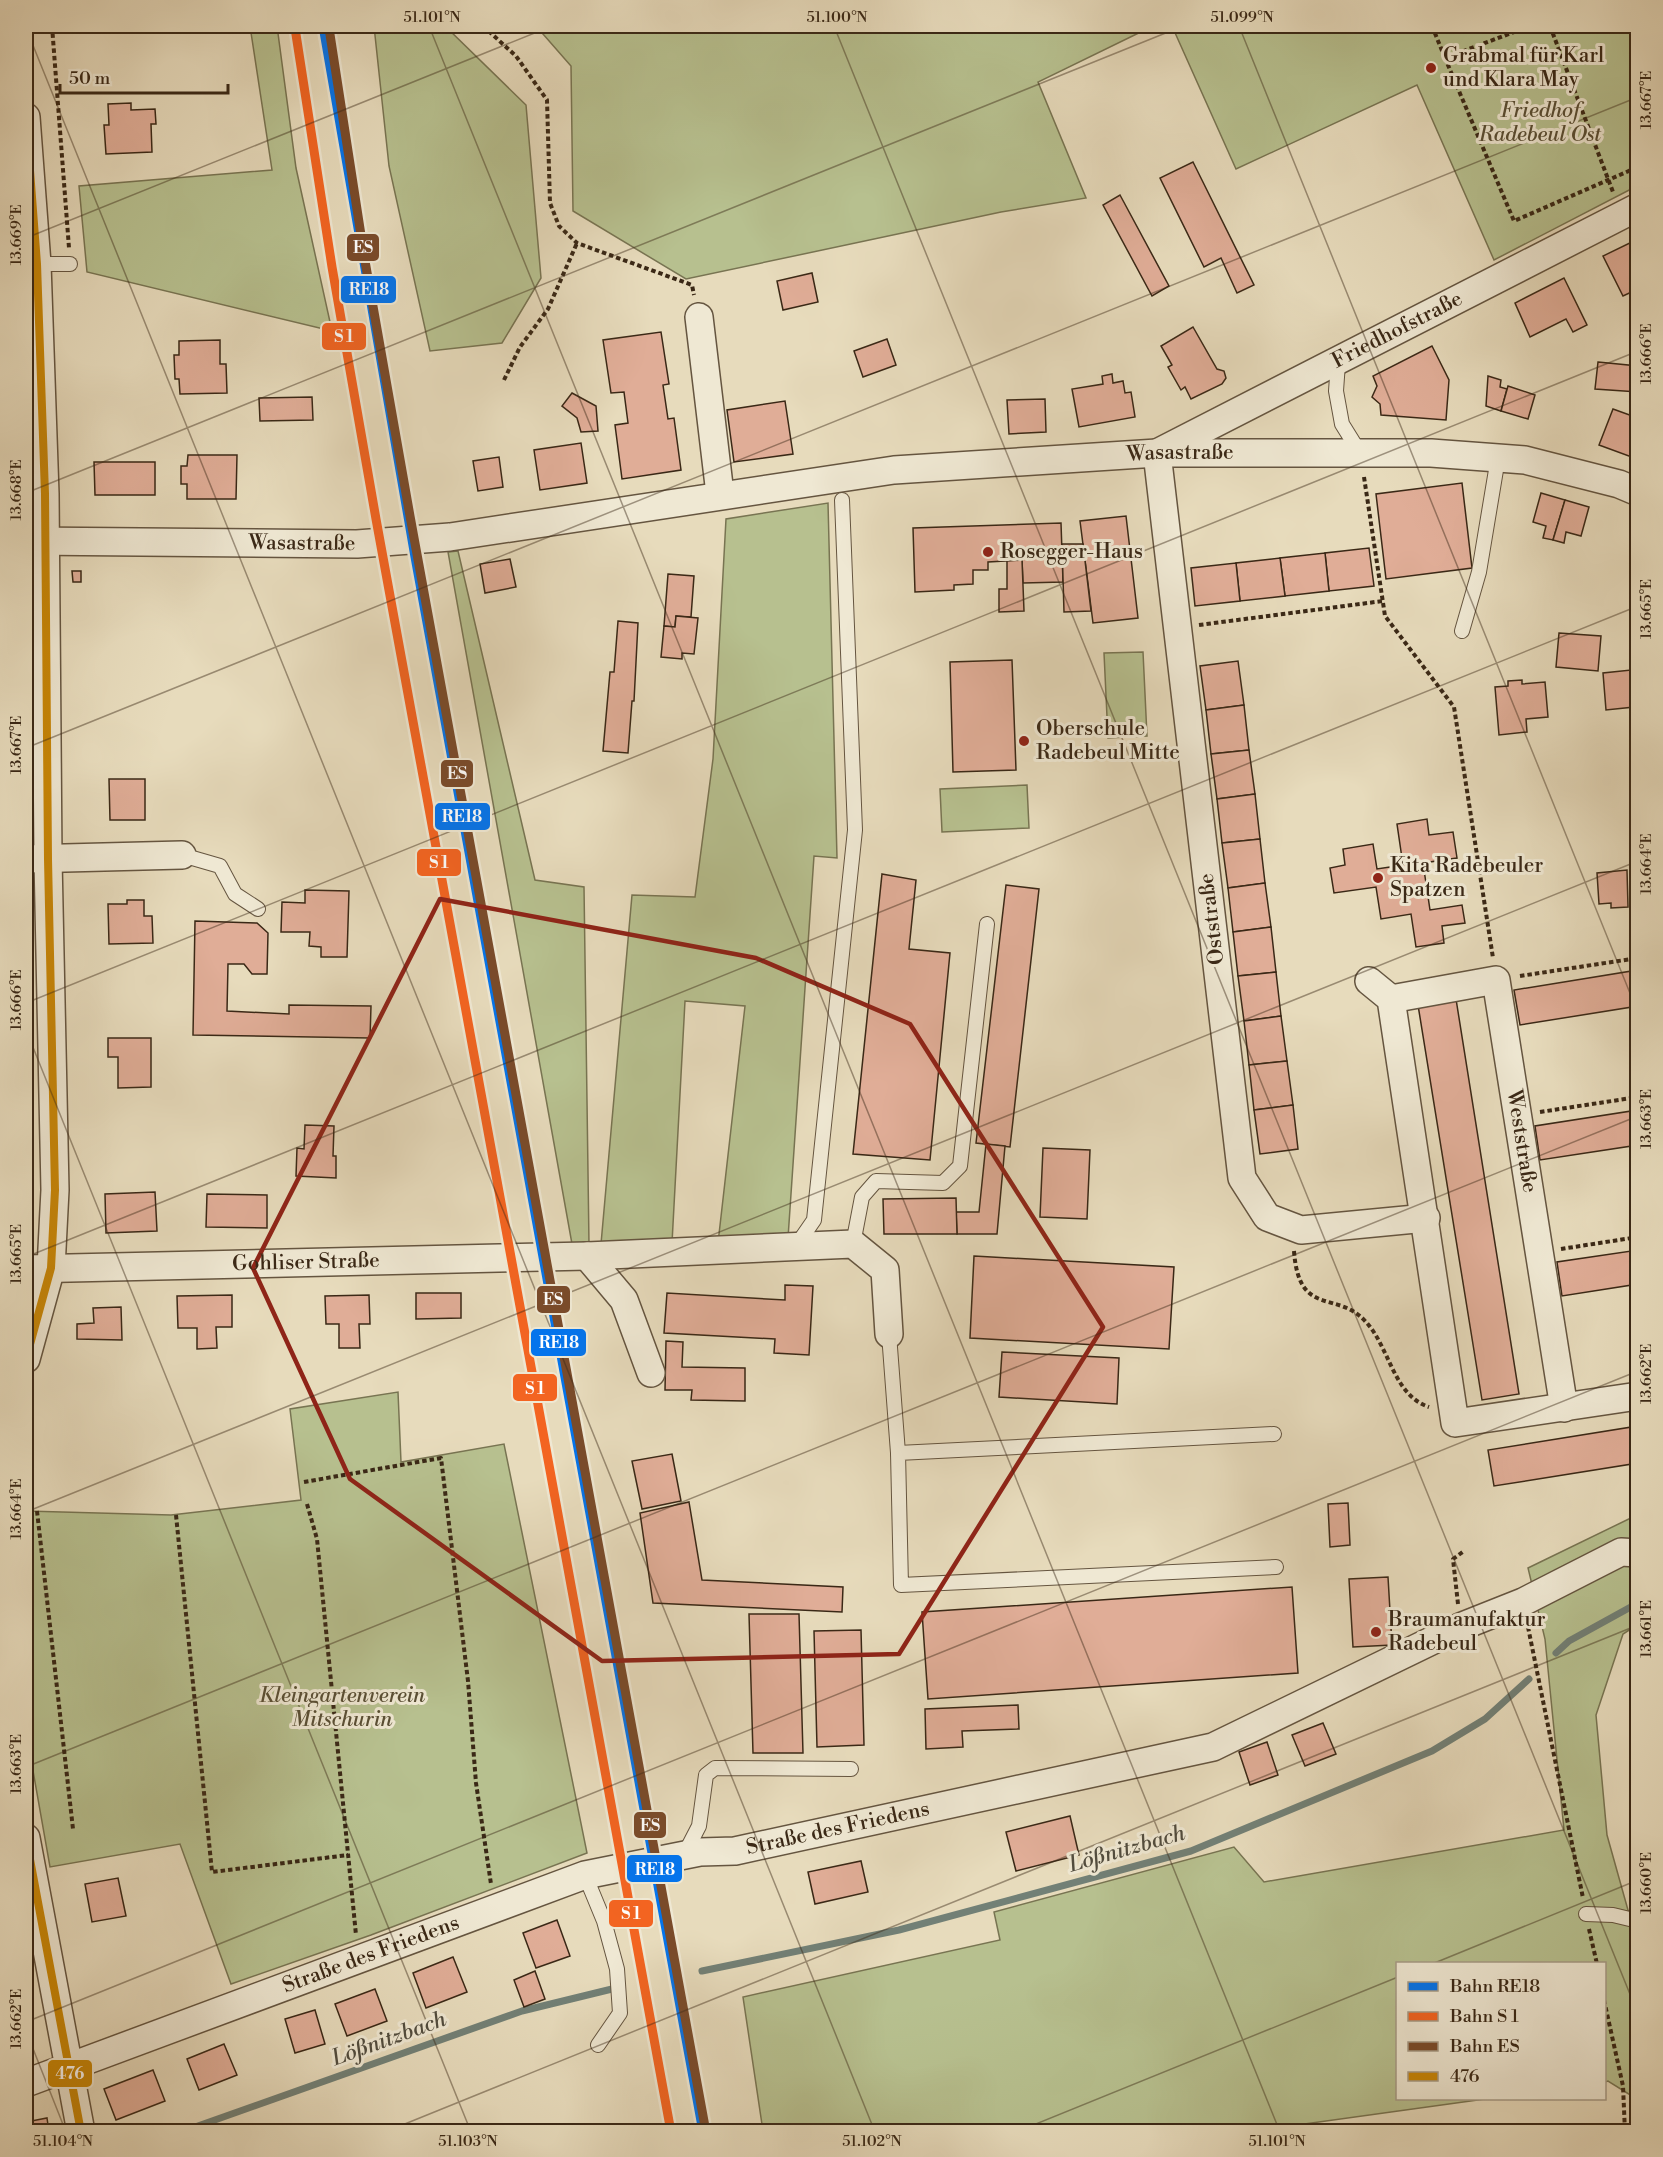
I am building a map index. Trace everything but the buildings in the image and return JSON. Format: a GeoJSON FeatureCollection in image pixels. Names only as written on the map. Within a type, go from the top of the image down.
{"type":"FeatureCollection","features":[{"type":"Feature","properties":{"kind":"street"},"geometry":{"type":"LineString","coordinates":[[26,117],[36,541],[37,859],[55,1190],[38,1269],[26,1359]]}},
{"type":"Feature","properties":{"kind":"street","name":"Friedhofstraße"},"geometry":{"type":"LineString","coordinates":[[1156,453],[1338,363],[1631,211]]}},
{"type":"Feature","properties":{"kind":"street"},"geometry":{"type":"LineString","coordinates":[[699,317],[720,494]]}},
{"type":"Feature","properties":{"kind":"street","name":"Wasastraße"},"geometry":{"type":"LineString","coordinates":[[36,541],[357,544],[450,537],[720,494],[894,470],[1156,453],[1431,453],[1525,460],[1619,484],[1638,492]]}},
{"type":"Feature","properties":{"kind":"street","name":"Oststraße"},"geometry":{"type":"LineString","coordinates":[[1156,453],[1242,1178],[1268,1217],[1301,1230],[1426,1218]]}},
{"type":"Feature","properties":{"kind":"street"},"geometry":{"type":"LineString","coordinates":[[37,859],[182,855]]}},
{"type":"Feature","properties":{"kind":"street"},"geometry":{"type":"LineString","coordinates":[[1391,999],[1496,980]]}},
{"type":"Feature","properties":{"kind":"street","name":"Weststraße"},"geometry":{"type":"LineString","coordinates":[[1496,980],[1564,1408]]}},
{"type":"Feature","properties":{"kind":"street"},"geometry":{"type":"LineString","coordinates":[[1369,981],[1391,999],[1426,1218],[1455,1423],[1638,1396]]}},
{"type":"Feature","properties":{"kind":"street"},"geometry":{"type":"LineString","coordinates":[[853,1244],[885,1270],[889,1334]]}},
{"type":"Feature","properties":{"kind":"street","name":"Gohliser Straße"},"geometry":{"type":"LineString","coordinates":[[38,1269],[586,1256],[853,1244]]}},
{"type":"Feature","properties":{"kind":"street"},"geometry":{"type":"LineString","coordinates":[[586,1256],[624,1300],[651,1373]]}},
{"type":"Feature","properties":{"kind":"street","name":"Straße des Friedens"},"geometry":{"type":"LineString","coordinates":[[26,2083],[585,1875],[684,1855],[735,1851],[1213,1747],[1460,1627],[1523,1602],[1621,1552],[1638,1552]]}},
{"type":"Feature","properties":{"kind":"street"},"geometry":{"type":"LineString","coordinates":[[26,1838],[81,2132]]}},
{"type":"Feature","properties":{"kind":"lane"},"geometry":{"type":"LineString","coordinates":[[31,263],[70,264]]}},
{"type":"Feature","properties":{"kind":"lane"},"geometry":{"type":"LineString","coordinates":[[1338,363],[1336,391],[1341,424],[1360,453]]}},
{"type":"Feature","properties":{"kind":"lane"},"geometry":{"type":"LineString","coordinates":[[1462,631],[1479,572],[1497,458]]}},
{"type":"Feature","properties":{"kind":"lane"},"geometry":{"type":"LineString","coordinates":[[795,1247],[814,1220],[855,830],[842,500]]}},
{"type":"Feature","properties":{"kind":"lane"},"geometry":{"type":"LineString","coordinates":[[182,855],[220,866],[235,894],[258,909]]}},
{"type":"Feature","properties":{"kind":"lane"},"geometry":{"type":"LineString","coordinates":[[853,1244],[862,1197],[876,1181],[943,1183],[960,1166],[987,924]]}},
{"type":"Feature","properties":{"kind":"lane"},"geometry":{"type":"LineString","coordinates":[[889,1334],[898,1453],[901,1585],[1276,1567]]}},
{"type":"Feature","properties":{"kind":"lane"},"geometry":{"type":"LineString","coordinates":[[898,1453],[1274,1434]]}},
{"type":"Feature","properties":{"kind":"lane"},"geometry":{"type":"LineString","coordinates":[[684,1855],[699,1826],[706,1774],[715,1768],[851,1769]]}},
{"type":"Feature","properties":{"kind":"lane"},"geometry":{"type":"LineString","coordinates":[[585,1875],[604,1921],[618,1969],[620,2013],[598,2044]]}},
{"type":"Feature","properties":{"kind":"lane"},"geometry":{"type":"LineString","coordinates":[[1586,1914],[1613,1915],[1638,1921]]}},
{"type":"Feature","properties":{"kind":"path"},"geometry":{"type":"LineString","coordinates":[[52,26],[68,230]]}},
{"type":"Feature","properties":{"kind":"path"},"geometry":{"type":"LineString","coordinates":[[483,26],[516,56],[547,100],[550,203],[559,226],[577,243],[692,285],[699,317]]}},
{"type":"Feature","properties":{"kind":"path"},"geometry":{"type":"LineString","coordinates":[[1432,26],[1514,221],[1638,167]]}},
{"type":"Feature","properties":{"kind":"path"},"geometry":{"type":"LineString","coordinates":[[1445,58],[1530,26]]}},
{"type":"Feature","properties":{"kind":"path"},"geometry":{"type":"LineString","coordinates":[[1550,26],[1609,181],[1631,211]]}},
{"type":"Feature","properties":{"kind":"path"},"geometry":{"type":"LineString","coordinates":[[504,380],[520,347],[548,309],[577,243]]}},
{"type":"Feature","properties":{"kind":"path"},"geometry":{"type":"LineString","coordinates":[[1360,453],[1385,616],[1454,707],[1489,919],[1496,980],[1638,958]]}},
{"type":"Feature","properties":{"kind":"path"},"geometry":{"type":"LineString","coordinates":[[1177,628],[1383,601]]}},
{"type":"Feature","properties":{"kind":"path"},"geometry":{"type":"LineString","coordinates":[[1518,1116],[1638,1096]]}},
{"type":"Feature","properties":{"kind":"path"},"geometry":{"type":"LineString","coordinates":[[1293,1227],[1295,1264],[1302,1285],[1311,1296],[1360,1316],[1383,1344],[1403,1388],[1416,1403],[1436,1409],[1454,1410]]}},
{"type":"Feature","properties":{"kind":"path"},"geometry":{"type":"LineString","coordinates":[[1539,1252],[1638,1237]]}},
{"type":"Feature","properties":{"kind":"path"},"geometry":{"type":"LineString","coordinates":[[304,1482],[441,1458],[467,1669],[476,1783],[492,1887]]}},
{"type":"Feature","properties":{"kind":"path"},"geometry":{"type":"LineString","coordinates":[[307,1504],[316,1539],[357,1936],[366,1933]]}},
{"type":"Feature","properties":{"kind":"path"},"geometry":{"type":"LineString","coordinates":[[37,1511],[73,1829]]}},
{"type":"Feature","properties":{"kind":"path"},"geometry":{"type":"LineString","coordinates":[[176,1515],[212,1872],[348,1855]]}},
{"type":"Feature","properties":{"kind":"path"},"geometry":{"type":"LineString","coordinates":[[1460,1627],[1453,1559],[1464,1551]]}},
{"type":"Feature","properties":{"kind":"path"},"geometry":{"type":"LineString","coordinates":[[1523,1602],[1597,1962]]}},
{"type":"Feature","properties":{"kind":"path"},"geometry":{"type":"LineString","coordinates":[[1606,2005],[1623,2086],[1625,2132]]}},
{"type":"Feature","properties":{"kind":"highlighted area"},"geometry":{"type":"Polygon","coordinates":[[[440,899],[756,958],[910,1024],[1103,1327],[899,1654],[602,1661],[350,1479],[253,1268],[440,899]]]}},
{"type":"Feature","properties":{"kind":"green space"},"geometry":{"type":"Polygon","coordinates":[[[250,26],[277,26],[296,168],[332,331],[87,272],[79,186],[272,170],[250,26]]]}},
{"type":"Feature","properties":{"kind":"green space"},"geometry":{"type":"Polygon","coordinates":[[[374,26],[445,26],[526,105],[541,278],[502,343],[430,351],[389,166],[374,26]]]}},
{"type":"Feature","properties":{"kind":"green space"},"geometry":{"type":"Polygon","coordinates":[[[536,26],[1153,26],[1038,82],[1086,198],[1001,212],[686,279],[573,211],[571,66],[536,26]]]}},
{"type":"Feature","properties":{"kind":"green space","name":"Friedhof Radebeul Ost"},"geometry":{"type":"Polygon","coordinates":[[[1172,26],[1637,26],[1637,186],[1494,260],[1417,85],[1236,169],[1172,26]]]}},
{"type":"Feature","properties":{"kind":"green space"},"geometry":{"type":"Polygon","coordinates":[[[828,503],[837,858],[814,856],[788,1238],[718,1243],[745,1006],[685,1001],[672,1243],[601,1244],[632,895],[695,897],[713,759],[726,519],[828,503]]]}},
{"type":"Feature","properties":{"kind":"green space"},"geometry":{"type":"Polygon","coordinates":[[[458,551],[535,880],[584,887],[589,1244],[572,1244],[448,552],[458,551]]]}},
{"type":"Feature","properties":{"kind":"green space"},"geometry":{"type":"Polygon","coordinates":[[[1143,652],[1147,736],[1108,738],[1104,653],[1143,652]]]}},
{"type":"Feature","properties":{"kind":"green space"},"geometry":{"type":"Polygon","coordinates":[[[1027,785],[1029,828],[942,832],[940,789],[1027,785]]]}},
{"type":"Feature","properties":{"kind":"green space","name":"Kleingartenverein Mitschurin"},"geometry":{"type":"Polygon","coordinates":[[[398,1392],[401,1462],[504,1444],[587,1853],[371,1935],[231,1984],[180,1844],[50,1867],[26,1731],[26,1511],[171,1515],[301,1500],[290,1409],[398,1392]]]}},
{"type":"Feature","properties":{"kind":"green space"},"geometry":{"type":"Polygon","coordinates":[[[1637,1515],[1637,1625],[1623,1634],[1596,1715],[1607,1835],[1633,1928],[1637,1930],[1637,2131],[1634,2131],[1632,2096],[1606,2082],[1606,1962],[1396,1962],[1396,2100],[1478,2100],[1246,2132],[763,2131],[743,1997],[1000,1940],[994,1912],[1234,1847],[1264,1882],[1564,1830],[1545,1639],[1528,1568],[1637,1515]]]}},
{"type":"Feature","properties":{"kind":"waterway","name":"Lößnitzbach"},"geometry":{"type":"LineString","coordinates":[[1556,1653],[1569,1641],[1638,1603]]}},
{"type":"Feature","properties":{"kind":"waterway","name":"Lößnitzbach"},"geometry":{"type":"LineString","coordinates":[[702,1971],[899,1930],[1191,1851],[1432,1751],[1485,1719],[1529,1679]]}},
{"type":"Feature","properties":{"kind":"waterway","name":"Lößnitzbach"},"geometry":{"type":"LineString","coordinates":[[181,2132],[522,2011],[612,1989]]}},
{"type":"Feature","properties":{"kind":"rail line","name":"RE18"},"geometry":{"type":"LineString","coordinates":[[323,26],[415,557],[703,2132]]}},
{"type":"Feature","properties":{"kind":"rail line","name":"ES"},"geometry":{"type":"LineString","coordinates":[[329,28],[365,261],[410,516],[706,2132]]}},
{"type":"Feature","properties":{"kind":"transit line"},"geometry":{"type":"LineString","coordinates":[[295,28],[332,267],[376,519],[671,2132]]}},
{"type":"Feature","properties":{"kind":"transit line","name":"476"},"geometry":{"type":"LineString","coordinates":[[26,117],[37,264],[45,494],[48,859],[55,1190],[51,1268],[26,1359]]}},
{"type":"Feature","properties":{"kind":"transit line","name":"476"},"geometry":{"type":"LineString","coordinates":[[26,1838],[81,2132]]}},
{"type":"Feature","properties":{"kind":"place","name":"Grabmal für Karl und Klara May"},"geometry":{"type":"Point","coordinates":[1431,68]}},
{"type":"Feature","properties":{"kind":"place","name":"Rosegger-Haus"},"geometry":{"type":"Point","coordinates":[988,552]}},
{"type":"Feature","properties":{"kind":"place","name":"Oberschule Radebeul Mitte"},"geometry":{"type":"Point","coordinates":[1024,741]}},
{"type":"Feature","properties":{"kind":"place","name":"Kita Radebeuler Spatzen"},"geometry":{"type":"Point","coordinates":[1378,878]}},
{"type":"Feature","properties":{"kind":"place","name":"Braumanufaktur Radebeul"},"geometry":{"type":"Point","coordinates":[1376,1632]}}]}
